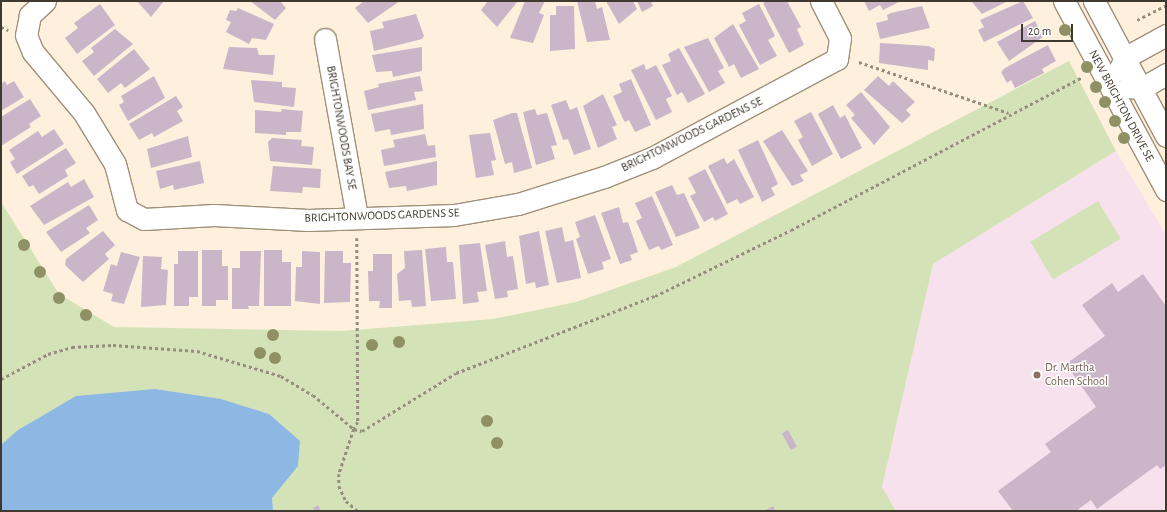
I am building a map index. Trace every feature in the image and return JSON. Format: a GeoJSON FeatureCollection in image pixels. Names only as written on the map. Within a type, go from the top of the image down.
{"type":"FeatureCollection","features":[{"type":"Feature","properties":{"kind":"street","name":"BRIGHTONWOODS GARDENS SE"},"geometry":{"type":"LineString","coordinates":[[45,1],[30,15],[26,35],[31,47],[84,113],[115,164],[127,210],[144,219],[214,215],[308,220],[357,216],[454,215],[518,204],[604,177],[652,158],[837,59],[840,38],[821,1]]}},
{"type":"Feature","properties":{"kind":"street","name":"NEW BRIGHTON DRIVE SE"},"geometry":{"type":"LineString","coordinates":[[1064,1],[1166,190]]}},
{"type":"Feature","properties":{"kind":"street"},"geometry":{"type":"LineString","coordinates":[[1094,1],[1126,57],[1166,136]]}},
{"type":"Feature","properties":{"kind":"street"},"geometry":{"type":"LineString","coordinates":[[1166,35],[1126,57],[1110,86],[1142,88],[1166,74]]}},
{"type":"Feature","properties":{"kind":"street","name":"BRIGHTONWOODS BAY SE"},"geometry":{"type":"LineString","coordinates":[[324,39],[357,216]]}},
{"type":"Feature","properties":{"kind":"path"},"geometry":{"type":"LineString","coordinates":[[1137,20],[1166,6]]}},
{"type":"Feature","properties":{"kind":"path"},"geometry":{"type":"LineString","coordinates":[[859,62],[1010,113]]}},
{"type":"Feature","properties":{"kind":"path"},"geometry":{"type":"LineString","coordinates":[[1,379],[48,354],[72,347],[113,345],[197,351],[280,376],[313,395],[354,429],[362,431],[456,373],[534,346],[713,268],[1010,113],[1083,77]]}},
{"type":"Feature","properties":{"kind":"path"},"geometry":{"type":"LineString","coordinates":[[357,216],[358,422],[354,429],[339,474],[339,486],[346,501],[358,511]]}},
{"type":"Feature","properties":{"kind":"shaded area","name":"Dr. Martha Cohen School"},"geometry":{"type":"Polygon","coordinates":[[[1116,151],[1166,235],[1166,511],[896,511],[882,487],[933,264],[1116,151]]]}},
{"type":"Feature","properties":{"kind":"green space"},"geometry":{"type":"Polygon","coordinates":[[[1069,61],[1116,151],[933,264],[882,487],[896,511],[1,511],[1,202],[59,294],[114,327],[341,331],[493,319],[576,302],[676,267],[1069,61]]]}},
{"type":"Feature","properties":{"kind":"green space"},"geometry":{"type":"Polygon","coordinates":[[[1098,201],[1121,239],[1053,279],[1030,242],[1098,201]]]}},
{"type":"Feature","properties":{"kind":"water"},"geometry":{"type":"Polygon","coordinates":[[[155,389],[221,399],[269,414],[300,441],[298,466],[272,498],[273,511],[1,511],[1,445],[18,430],[76,396],[155,389]]]}},
{"type":"Feature","properties":{"kind":"building"},"geometry":{"type":"Polygon","coordinates":[[[137,1],[164,1],[151,17],[137,1]]]}},
{"type":"Feature","properties":{"kind":"building"},"geometry":{"type":"Polygon","coordinates":[[[250,1],[280,1],[286,8],[275,20],[250,1]]]}},
{"type":"Feature","properties":{"kind":"building"},"geometry":{"type":"Polygon","coordinates":[[[364,1],[400,1],[368,23],[355,8],[364,1]]]}},
{"type":"Feature","properties":{"kind":"building"},"geometry":{"type":"Polygon","coordinates":[[[488,1],[518,1],[497,27],[481,10],[488,1]]]}},
{"type":"Feature","properties":{"kind":"building"},"geometry":{"type":"Polygon","coordinates":[[[525,1],[545,1],[539,13],[544,15],[533,43],[510,38],[525,1]]]}},
{"type":"Feature","properties":{"kind":"building"},"geometry":{"type":"Polygon","coordinates":[[[577,1],[595,1],[597,9],[602,7],[610,40],[587,42],[577,1]]]}},
{"type":"Feature","properties":{"kind":"building"},"geometry":{"type":"Polygon","coordinates":[[[606,1],[633,1],[637,9],[619,24],[606,1]]]}},
{"type":"Feature","properties":{"kind":"building"},"geometry":{"type":"Polygon","coordinates":[[[637,1],[651,1],[653,6],[642,12],[637,1]]]}},
{"type":"Feature","properties":{"kind":"building"},"geometry":{"type":"Polygon","coordinates":[[[767,1],[787,1],[801,27],[797,29],[804,45],[789,53],[763,3],[767,1]]]}},
{"type":"Feature","properties":{"kind":"building"},"geometry":{"type":"Polygon","coordinates":[[[864,1],[901,1],[883,10],[880,5],[869,11],[864,1]]]}},
{"type":"Feature","properties":{"kind":"building"},"geometry":{"type":"Polygon","coordinates":[[[971,1],[1008,1],[982,14],[971,1]]]}},
{"type":"Feature","properties":{"kind":"building"},"geometry":{"type":"Polygon","coordinates":[[[1023,1],[1033,18],[984,42],[978,30],[984,27],[980,20],[1023,1]]]}},
{"type":"Feature","properties":{"kind":"building"},"geometry":{"type":"Polygon","coordinates":[[[100,4],[115,25],[77,54],[65,38],[78,28],[74,23],[100,4]]]}},
{"type":"Feature","properties":{"kind":"building"},"geometry":{"type":"Polygon","coordinates":[[[759,4],[775,36],[768,40],[777,56],[760,65],[739,25],[746,21],[742,13],[759,4]]]}},
{"type":"Feature","properties":{"kind":"building"},"geometry":{"type":"Polygon","coordinates":[[[556,6],[574,6],[575,49],[550,51],[550,15],[556,15],[556,6]]]}},
{"type":"Feature","properties":{"kind":"building"},"geometry":{"type":"Polygon","coordinates":[[[922,6],[930,28],[880,39],[876,23],[888,20],[887,15],[891,13],[922,6]]]}},
{"type":"Feature","properties":{"kind":"building"},"geometry":{"type":"Polygon","coordinates":[[[238,8],[274,24],[266,40],[252,38],[249,44],[226,32],[231,22],[226,20],[230,10],[236,11],[238,8]]]}},
{"type":"Feature","properties":{"kind":"building"},"geometry":{"type":"Polygon","coordinates":[[[416,14],[424,36],[422,39],[374,51],[370,31],[384,28],[382,22],[416,14]]]}},
{"type":"Feature","properties":{"kind":"building"},"geometry":{"type":"Polygon","coordinates":[[[1035,21],[1043,37],[1009,61],[997,42],[1035,21]]]}},
{"type":"Feature","properties":{"kind":"building"},"geometry":{"type":"Polygon","coordinates":[[[733,24],[759,69],[741,78],[734,64],[729,67],[714,38],[733,24]]]}},
{"type":"Feature","properties":{"kind":"building"},"geometry":{"type":"Polygon","coordinates":[[[115,29],[133,44],[94,76],[82,61],[94,52],[91,48],[115,29]]]}},
{"type":"Feature","properties":{"kind":"building"},"geometry":{"type":"Polygon","coordinates":[[[708,38],[724,68],[718,71],[725,83],[709,92],[684,47],[708,38]]]}},
{"type":"Feature","properties":{"kind":"building"},"geometry":{"type":"Polygon","coordinates":[[[880,43],[929,46],[935,49],[934,61],[928,60],[928,70],[879,63],[880,43]]]}},
{"type":"Feature","properties":{"kind":"building"},"geometry":{"type":"Polygon","coordinates":[[[1048,45],[1056,61],[1042,69],[1044,73],[1015,88],[1011,80],[1007,83],[1001,72],[1005,68],[1048,45]]]}},
{"type":"Feature","properties":{"kind":"building"},"geometry":{"type":"Polygon","coordinates":[[[229,47],[257,48],[259,55],[275,55],[273,75],[223,69],[229,47]]]}},
{"type":"Feature","properties":{"kind":"building"},"geometry":{"type":"Polygon","coordinates":[[[422,47],[422,71],[393,77],[392,71],[376,72],[372,55],[422,47]]]}},
{"type":"Feature","properties":{"kind":"building"},"geometry":{"type":"Polygon","coordinates":[[[679,48],[705,94],[688,103],[682,92],[677,95],[662,65],[671,61],[668,54],[679,48]]]}},
{"type":"Feature","properties":{"kind":"building"},"geometry":{"type":"Polygon","coordinates":[[[134,49],[150,69],[125,88],[121,83],[108,93],[97,79],[134,49]]]}},
{"type":"Feature","properties":{"kind":"building"},"geometry":{"type":"Polygon","coordinates":[[[644,64],[646,70],[656,65],[672,96],[666,99],[672,112],[656,120],[631,70],[644,64]]]}},
{"type":"Feature","properties":{"kind":"building"},"geometry":{"type":"Polygon","coordinates":[[[154,76],[165,98],[128,121],[119,105],[124,102],[121,96],[154,76]]]}},
{"type":"Feature","properties":{"kind":"building"},"geometry":{"type":"Polygon","coordinates":[[[420,76],[423,91],[414,92],[416,100],[368,110],[364,91],[379,87],[378,84],[420,76]]]}},
{"type":"Feature","properties":{"kind":"building"},"geometry":{"type":"Polygon","coordinates":[[[878,76],[889,86],[893,81],[915,102],[906,110],[911,115],[902,123],[864,90],[878,76]]]}},
{"type":"Feature","properties":{"kind":"building"},"geometry":{"type":"Polygon","coordinates":[[[631,79],[651,125],[635,132],[629,120],[625,122],[623,119],[613,96],[622,92],[619,84],[631,79]]]}},
{"type":"Feature","properties":{"kind":"building"},"geometry":{"type":"Polygon","coordinates":[[[251,80],[282,82],[282,87],[296,88],[294,107],[254,102],[251,80]]]}},
{"type":"Feature","properties":{"kind":"building"},"geometry":{"type":"Polygon","coordinates":[[[5,81],[7,85],[14,81],[24,97],[1,111],[1,84],[5,81]]]}},
{"type":"Feature","properties":{"kind":"building"},"geometry":{"type":"Polygon","coordinates":[[[861,92],[890,127],[874,145],[851,118],[855,115],[846,105],[861,92]]]}},
{"type":"Feature","properties":{"kind":"building"},"geometry":{"type":"Polygon","coordinates":[[[603,94],[617,125],[612,127],[617,139],[598,148],[583,106],[603,94]]]}},
{"type":"Feature","properties":{"kind":"building"},"geometry":{"type":"Polygon","coordinates":[[[176,96],[183,107],[177,111],[183,121],[154,137],[152,133],[139,140],[129,124],[176,96]]]}},
{"type":"Feature","properties":{"kind":"building"},"geometry":{"type":"Polygon","coordinates":[[[30,99],[41,116],[29,124],[31,127],[1,146],[1,117],[30,99]]]}},
{"type":"Feature","properties":{"kind":"building"},"geometry":{"type":"Polygon","coordinates":[[[566,100],[570,110],[577,107],[591,149],[574,155],[568,139],[563,140],[551,105],[566,100]]]}},
{"type":"Feature","properties":{"kind":"building"},"geometry":{"type":"Polygon","coordinates":[[[423,104],[424,129],[391,135],[390,129],[375,132],[371,114],[423,104]]]}},
{"type":"Feature","properties":{"kind":"building"},"geometry":{"type":"Polygon","coordinates":[[[833,105],[840,118],[845,115],[862,148],[841,159],[818,114],[833,105]]]}},
{"type":"Feature","properties":{"kind":"building"},"geometry":{"type":"Polygon","coordinates":[[[282,109],[303,111],[301,132],[286,132],[286,135],[255,133],[255,110],[281,112],[282,109]]]}},
{"type":"Feature","properties":{"kind":"building"},"geometry":{"type":"Polygon","coordinates":[[[535,109],[537,115],[547,113],[557,145],[551,146],[555,159],[536,165],[523,112],[535,109]]]}},
{"type":"Feature","properties":{"kind":"building"},"geometry":{"type":"Polygon","coordinates":[[[811,112],[833,154],[812,166],[798,140],[803,137],[794,121],[811,112]]]}},
{"type":"Feature","properties":{"kind":"building"},"geometry":{"type":"Polygon","coordinates":[[[512,113],[517,113],[532,168],[514,173],[512,162],[505,164],[493,120],[512,113]]]}},
{"type":"Feature","properties":{"kind":"building"},"geometry":{"type":"Polygon","coordinates":[[[54,129],[64,144],[17,174],[10,162],[15,159],[9,150],[38,131],[42,137],[54,129]]]}},
{"type":"Feature","properties":{"kind":"building"},"geometry":{"type":"Polygon","coordinates":[[[782,130],[808,171],[800,175],[804,181],[792,186],[763,141],[782,130]]]}},
{"type":"Feature","properties":{"kind":"building"},"geometry":{"type":"Polygon","coordinates":[[[490,133],[496,160],[491,161],[494,175],[476,178],[469,135],[490,133]]]}},
{"type":"Feature","properties":{"kind":"building"},"geometry":{"type":"Polygon","coordinates":[[[425,134],[428,146],[435,145],[436,157],[384,166],[381,150],[395,147],[393,140],[425,134]]]}},
{"type":"Feature","properties":{"kind":"building"},"geometry":{"type":"Polygon","coordinates":[[[188,136],[192,157],[151,168],[147,149],[188,136]]]}},
{"type":"Feature","properties":{"kind":"building"},"geometry":{"type":"Polygon","coordinates":[[[272,138],[302,140],[301,146],[314,147],[312,165],[270,161],[268,142],[272,138]]]}},
{"type":"Feature","properties":{"kind":"building"},"geometry":{"type":"Polygon","coordinates":[[[758,140],[778,184],[771,188],[775,195],[762,202],[738,150],[758,140]]]}},
{"type":"Feature","properties":{"kind":"building"},"geometry":{"type":"Polygon","coordinates":[[[66,148],[76,163],[65,170],[68,176],[39,194],[33,185],[29,187],[22,176],[66,148]]]}},
{"type":"Feature","properties":{"kind":"building"},"geometry":{"type":"Polygon","coordinates":[[[724,158],[727,164],[734,159],[754,197],[740,204],[737,199],[727,204],[708,166],[724,158]]]}},
{"type":"Feature","properties":{"kind":"building"},"geometry":{"type":"Polygon","coordinates":[[[200,161],[204,183],[174,190],[173,185],[160,189],[156,171],[200,161]]]}},
{"type":"Feature","properties":{"kind":"building"},"geometry":{"type":"Polygon","coordinates":[[[437,161],[437,185],[407,191],[406,186],[389,188],[385,172],[437,161]]]}},
{"type":"Feature","properties":{"kind":"building"},"geometry":{"type":"Polygon","coordinates":[[[273,166],[321,169],[320,188],[303,187],[302,193],[270,191],[273,166]]]}},
{"type":"Feature","properties":{"kind":"building"},"geometry":{"type":"Polygon","coordinates":[[[705,169],[728,214],[715,221],[713,217],[704,222],[690,196],[696,193],[688,178],[705,169]]]}},
{"type":"Feature","properties":{"kind":"building"},"geometry":{"type":"Polygon","coordinates":[[[84,179],[94,197],[44,225],[30,206],[68,182],[71,187],[84,179]]]}},
{"type":"Feature","properties":{"kind":"building"},"geometry":{"type":"Polygon","coordinates":[[[672,185],[677,195],[684,193],[700,228],[676,237],[655,192],[672,185]]]}},
{"type":"Feature","properties":{"kind":"building"},"geometry":{"type":"Polygon","coordinates":[[[652,196],[673,245],[661,250],[659,246],[649,250],[636,221],[642,218],[635,203],[652,196]]]}},
{"type":"Feature","properties":{"kind":"building"},"geometry":{"type":"Polygon","coordinates":[[[89,205],[98,220],[86,228],[90,233],[61,252],[46,232],[89,205]]]}},
{"type":"Feature","properties":{"kind":"building"},"geometry":{"type":"Polygon","coordinates":[[[619,207],[623,223],[628,222],[638,252],[630,255],[632,260],[620,264],[601,213],[619,207]]]}},
{"type":"Feature","properties":{"kind":"building"},"geometry":{"type":"Polygon","coordinates":[[[595,215],[611,259],[602,262],[604,269],[588,274],[576,239],[580,237],[575,222],[595,215]]]}},
{"type":"Feature","properties":{"kind":"building"},"geometry":{"type":"Polygon","coordinates":[[[562,227],[565,242],[573,240],[581,278],[557,283],[545,231],[562,227]]]}},
{"type":"Feature","properties":{"kind":"building"},"geometry":{"type":"Polygon","coordinates":[[[103,231],[115,245],[105,254],[109,259],[83,282],[65,265],[66,259],[103,231]]]}},
{"type":"Feature","properties":{"kind":"building"},"geometry":{"type":"Polygon","coordinates":[[[539,231],[549,285],[536,288],[535,282],[526,284],[519,236],[539,231]]]}},
{"type":"Feature","properties":{"kind":"building"},"geometry":{"type":"Polygon","coordinates":[[[505,241],[507,257],[513,256],[518,289],[507,291],[508,297],[495,299],[485,245],[505,241]]]}},
{"type":"Feature","properties":{"kind":"building"},"geometry":{"type":"Polygon","coordinates":[[[480,243],[487,291],[477,292],[479,302],[463,304],[459,245],[480,243]]]}},
{"type":"Feature","properties":{"kind":"building"},"geometry":{"type":"Polygon","coordinates":[[[446,247],[447,262],[453,262],[456,299],[431,301],[425,249],[446,247]]]}},
{"type":"Feature","properties":{"kind":"building"},"geometry":{"type":"Polygon","coordinates":[[[202,250],[222,250],[222,266],[228,266],[228,300],[216,300],[216,306],[202,306],[202,250]]]}},
{"type":"Feature","properties":{"kind":"building"},"geometry":{"type":"Polygon","coordinates":[[[264,250],[282,250],[282,262],[291,262],[291,306],[264,306],[264,250]]]}},
{"type":"Feature","properties":{"kind":"building"},"geometry":{"type":"Polygon","coordinates":[[[422,250],[426,306],[412,307],[411,300],[399,301],[397,274],[405,268],[404,251],[422,250]]]}},
{"type":"Feature","properties":{"kind":"building"},"geometry":{"type":"Polygon","coordinates":[[[178,251],[198,251],[198,297],[189,297],[189,306],[174,306],[174,264],[178,264],[178,251]]]}},
{"type":"Feature","properties":{"kind":"building"},"geometry":{"type":"Polygon","coordinates":[[[240,251],[261,251],[259,306],[248,306],[249,309],[232,309],[232,268],[240,268],[240,251]]]}},
{"type":"Feature","properties":{"kind":"building"},"geometry":{"type":"Polygon","coordinates":[[[302,251],[320,252],[320,304],[295,301],[296,267],[302,267],[302,251]]]}},
{"type":"Feature","properties":{"kind":"building"},"geometry":{"type":"Polygon","coordinates":[[[325,251],[343,251],[343,263],[351,263],[350,302],[324,303],[325,251]]]}},
{"type":"Feature","properties":{"kind":"building"},"geometry":{"type":"Polygon","coordinates":[[[121,252],[140,257],[124,304],[111,301],[113,294],[103,291],[111,264],[117,266],[121,252]]]}},
{"type":"Feature","properties":{"kind":"building"},"geometry":{"type":"Polygon","coordinates":[[[373,254],[392,254],[392,308],[379,308],[380,301],[369,301],[368,271],[373,271],[373,254]]]}},
{"type":"Feature","properties":{"kind":"building"},"geometry":{"type":"Polygon","coordinates":[[[143,256],[162,257],[161,269],[168,270],[166,305],[141,307],[143,256]]]}},
{"type":"Feature","properties":{"kind":"building"},"geometry":{"type":"Polygon","coordinates":[[[1143,274],[1166,306],[1166,465],[1160,469],[1157,465],[1097,509],[1091,500],[1076,511],[1013,511],[998,491],[1051,452],[1045,444],[1096,407],[1066,364],[1105,336],[1082,305],[1112,283],[1118,292],[1143,274]]]}},
{"type":"Feature","properties":{"kind":"building"},"geometry":{"type":"Polygon","coordinates":[[[788,430],[797,447],[791,450],[782,433],[788,430]]]}},
{"type":"Feature","properties":{"kind":"building"},"geometry":{"type":"Polygon","coordinates":[[[318,505],[321,511],[315,511],[313,508],[318,505]]]}},
{"type":"Feature","properties":{"kind":"building"},"geometry":{"type":"Polygon","coordinates":[[[773,506],[776,511],[764,511],[773,506]]]}},
{"type":"Feature","properties":{"kind":"place","name":"Dr. Martha Cohen School"},"geometry":{"type":"Point","coordinates":[1037,375]}}]}
